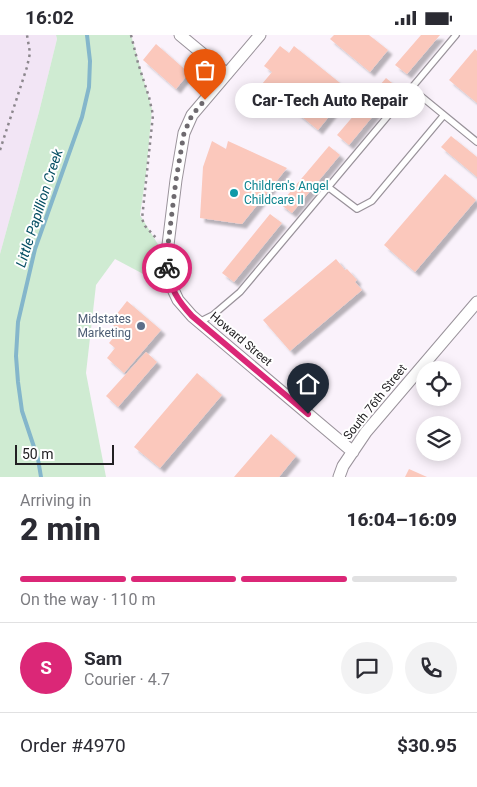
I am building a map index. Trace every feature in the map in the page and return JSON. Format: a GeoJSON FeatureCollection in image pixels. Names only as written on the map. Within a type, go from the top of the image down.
{"type":"FeatureCollection","features":[{"type":"Feature","properties":{"kind":"street"},"geometry":{"type":"LineString","coordinates":[[180,35],[227,75]]}},
{"type":"Feature","properties":{"kind":"street","name":"Howard Street"},"geometry":{"type":"LineString","coordinates":[[260,35],[192,115],[184,133],[167,250],[167,269],[170,283],[178,300],[192,316],[353,452]]}},
{"type":"Feature","properties":{"kind":"street","name":"South 76th Street"},"geometry":{"type":"LineString","coordinates":[[353,452],[366,432],[477,301]]}},
{"type":"Feature","properties":{"kind":"street"},"geometry":{"type":"LineString","coordinates":[[339,477],[343,466],[353,452]]}},
{"type":"Feature","properties":{"kind":"lane"},"geometry":{"type":"LineString","coordinates":[[199,322],[213,315],[240,292],[456,35]]}},
{"type":"Feature","properties":{"kind":"lane"},"geometry":{"type":"LineString","coordinates":[[411,88],[477,142]]}},
{"type":"Feature","properties":{"kind":"lane"},"geometry":{"type":"LineString","coordinates":[[328,187],[357,209],[372,201],[444,115]]}},
{"type":"Feature","properties":{"kind":"path"},"geometry":{"type":"LineString","coordinates":[[0,150],[27,67],[30,53],[27,35]]}},
{"type":"Feature","properties":{"kind":"path"},"geometry":{"type":"LineString","coordinates":[[131,35],[153,115],[142,219],[167,250]]}},
{"type":"Feature","properties":{"kind":"shaded area"},"geometry":{"type":"Polygon","coordinates":[[[0,35],[56,35],[57,39],[0,254],[0,35]]]}},
{"type":"Feature","properties":{"kind":"green space"},"geometry":{"type":"Polygon","coordinates":[[[56,35],[131,35],[152,109],[140,215],[159,246],[164,285],[115,259],[96,285],[86,373],[106,477],[0,477],[0,254],[39,112],[57,39],[56,35]]]}},
{"type":"Feature","properties":{"kind":"building"},"geometry":{"type":"Polygon","coordinates":[[[334,35],[369,35],[388,50],[370,72],[330,39],[334,35]]]}},
{"type":"Feature","properties":{"kind":"building"},"geometry":{"type":"Polygon","coordinates":[[[421,35],[440,35],[407,74],[395,65],[421,35]]]}},
{"type":"Feature","properties":{"kind":"building"},"geometry":{"type":"Polygon","coordinates":[[[156,44],[189,73],[176,89],[143,60],[156,44]]]}},
{"type":"Feature","properties":{"kind":"building"},"geometry":{"type":"Polygon","coordinates":[[[280,46],[289,53],[294,46],[350,91],[318,130],[262,84],[272,72],[264,66],[280,46]]]}},
{"type":"Feature","properties":{"kind":"building"},"geometry":{"type":"Polygon","coordinates":[[[475,49],[477,51],[477,103],[449,80],[475,49]]]}},
{"type":"Feature","properties":{"kind":"building"},"geometry":{"type":"Polygon","coordinates":[[[386,78],[397,87],[349,145],[337,135],[386,78]]]}},
{"type":"Feature","properties":{"kind":"building"},"geometry":{"type":"Polygon","coordinates":[[[451,136],[477,157],[477,177],[441,147],[451,136]]]}},
{"type":"Feature","properties":{"kind":"building","name":"Children's Angel Childcare II"},"geometry":{"type":"Polygon","coordinates":[[[212,141],[226,149],[228,141],[287,168],[242,224],[200,218],[203,167],[212,141]]]}},
{"type":"Feature","properties":{"kind":"building"},"geometry":{"type":"Polygon","coordinates":[[[329,146],[340,155],[292,213],[280,204],[329,146]]]}},
{"type":"Feature","properties":{"kind":"building"},"geometry":{"type":"Polygon","coordinates":[[[445,174],[476,200],[415,272],[384,245],[445,174]]]}},
{"type":"Feature","properties":{"kind":"building"},"geometry":{"type":"Polygon","coordinates":[[[270,214],[282,223],[234,282],[222,273],[270,214]]]}},
{"type":"Feature","properties":{"kind":"building"},"geometry":{"type":"Polygon","coordinates":[[[336,259],[357,280],[355,282],[362,290],[290,351],[263,320],[336,259]]]}},
{"type":"Feature","properties":{"kind":"building"},"geometry":{"type":"Polygon","coordinates":[[[127,301],[161,330],[124,373],[107,358],[115,348],[109,343],[119,331],[112,324],[118,317],[116,315],[127,301]]]}},
{"type":"Feature","properties":{"kind":"building"},"geometry":{"type":"Polygon","coordinates":[[[146,352],[157,362],[118,407],[106,396],[146,352]]]}},
{"type":"Feature","properties":{"kind":"building"},"geometry":{"type":"Polygon","coordinates":[[[197,373],[222,395],[160,468],[134,447],[197,373]]]}},
{"type":"Feature","properties":{"kind":"building"},"geometry":{"type":"Polygon","coordinates":[[[271,434],[296,456],[279,477],[234,477],[271,434]]]}},
{"type":"Feature","properties":{"kind":"building"},"geometry":{"type":"Polygon","coordinates":[[[409,469],[427,477],[405,477],[409,469]]]}},
{"type":"Feature","properties":{"kind":"waterway","name":"Little Papillion Creek"},"geometry":{"type":"LineString","coordinates":[[41,477],[38,459],[22,411],[16,356],[18,322],[35,249],[82,117],[89,87],[90,61],[87,35]]}},
{"type":"Feature","properties":{"kind":"way so far"},"geometry":{"type":"LineString","coordinates":[[167,268],[167,253],[176,180],[184,133],[192,115],[205,100]]}},
{"type":"Feature","properties":{"kind":"place","name":"Car-Tech Auto Repair"},"geometry":{"type":"Point","coordinates":[205,100]}},
{"type":"Feature","properties":{"kind":"place","name":"Children's Angel Childcare II"},"geometry":{"type":"Point","coordinates":[234,193]}},
{"type":"Feature","properties":{"kind":"place","name":"Midstates Marketing"},"geometry":{"type":"Point","coordinates":[141,326]}},
{"type":"Feature","properties":{"kind":"route"},"geometry":{"type":"LineString","coordinates":[[167,268],[170,283],[178,300],[192,316],[308,414]]}}]}
